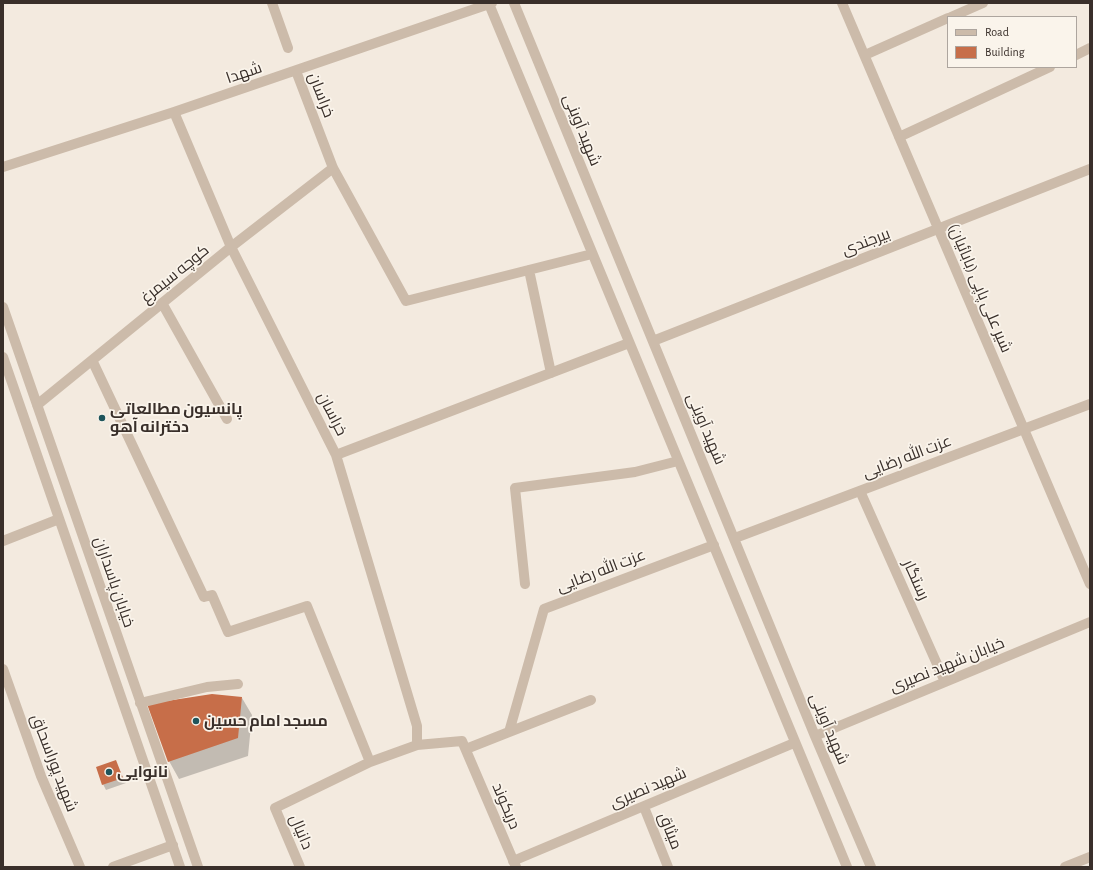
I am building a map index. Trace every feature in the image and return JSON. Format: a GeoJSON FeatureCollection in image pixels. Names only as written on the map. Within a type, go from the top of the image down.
{"type":"FeatureCollection","features":[{"type":"Feature","properties":{"kind":"street"},"geometry":{"type":"LineString","coordinates":[[272,3],[288,48]]}},
{"type":"Feature","properties":{"kind":"street","name":"شهید آوینی"},"geometry":{"type":"LineString","coordinates":[[514,3],[735,538],[815,736],[872,867]]}},
{"type":"Feature","properties":{"kind":"street","name":"شیر علی پاپی (بابائیان)"},"geometry":{"type":"LineString","coordinates":[[842,3],[1090,584]]}},
{"type":"Feature","properties":{"kind":"street"},"geometry":{"type":"LineString","coordinates":[[953,16],[983,3]]}},
{"type":"Feature","properties":{"kind":"street"},"geometry":{"type":"LineString","coordinates":[[490,4],[592,254],[714,545],[794,743],[847,867]]}},
{"type":"Feature","properties":{"kind":"street","name":"شهدا"},"geometry":{"type":"LineString","coordinates":[[3,167],[174,112],[490,4]]}},
{"type":"Feature","properties":{"kind":"street"},"geometry":{"type":"LineString","coordinates":[[864,55],[947,18]]}},
{"type":"Feature","properties":{"kind":"street"},"geometry":{"type":"LineString","coordinates":[[1077,54],[1090,48]]}},
{"type":"Feature","properties":{"kind":"street"},"geometry":{"type":"LineString","coordinates":[[899,137],[1048,68]]}},
{"type":"Feature","properties":{"kind":"street","name":"خراسان"},"geometry":{"type":"LineString","coordinates":[[296,71],[334,168],[406,301],[529,270]]}},
{"type":"Feature","properties":{"kind":"street","name":"خراسان"},"geometry":{"type":"LineString","coordinates":[[174,112],[231,247],[336,455],[416,726],[417,745]]}},
{"type":"Feature","properties":{"kind":"street","name":"کوچه سیمرغ"},"geometry":{"type":"LineString","coordinates":[[37,405],[231,247],[334,168]]}},
{"type":"Feature","properties":{"kind":"street","name":"بیرجندی"},"geometry":{"type":"LineString","coordinates":[[653,341],[939,230],[1090,169]]}},
{"type":"Feature","properties":{"kind":"street"},"geometry":{"type":"LineString","coordinates":[[551,373],[529,270],[592,254]]}},
{"type":"Feature","properties":{"kind":"street"},"geometry":{"type":"LineString","coordinates":[[162,303],[227,419]]}},
{"type":"Feature","properties":{"kind":"street","name":"خیابان پاسداران"},"geometry":{"type":"LineString","coordinates":[[3,307],[198,867]]}},
{"type":"Feature","properties":{"kind":"street"},"geometry":{"type":"LineString","coordinates":[[336,455],[629,343]]}},
{"type":"Feature","properties":{"kind":"street","name":"خیابان پاسداران"},"geometry":{"type":"LineString","coordinates":[[3,358],[180,867]]}},
{"type":"Feature","properties":{"kind":"street"},"geometry":{"type":"LineString","coordinates":[[92,360],[204,597],[212,595],[228,632],[307,606],[370,762],[417,745],[462,741],[468,753],[509,732],[592,700]]}},
{"type":"Feature","properties":{"kind":"street","name":"عزت الله رضایی"},"geometry":{"type":"LineString","coordinates":[[735,538],[1090,404]]}},
{"type":"Feature","properties":{"kind":"street"},"geometry":{"type":"LineString","coordinates":[[525,584],[515,488],[635,472],[678,461]]}},
{"type":"Feature","properties":{"kind":"street","name":"رستگار"},"geometry":{"type":"LineString","coordinates":[[860,491],[945,682]]}},
{"type":"Feature","properties":{"kind":"street"},"geometry":{"type":"LineString","coordinates":[[3,541],[59,519]]}},
{"type":"Feature","properties":{"kind":"street","name":"عزت الله رضایی"},"geometry":{"type":"LineString","coordinates":[[509,732],[544,609],[714,545]]}},
{"type":"Feature","properties":{"kind":"street","name":"خیابان شهید نصیری"},"geometry":{"type":"LineString","coordinates":[[815,736],[1090,622]]}},
{"type":"Feature","properties":{"kind":"street","name":"شهید پوراسحاق"},"geometry":{"type":"LineString","coordinates":[[3,669],[41,776],[80,867]]}},
{"type":"Feature","properties":{"kind":"street"},"geometry":{"type":"LineString","coordinates":[[140,703],[207,687],[238,684]]}},
{"type":"Feature","properties":{"kind":"street","name":"شهید نصیری"},"geometry":{"type":"LineString","coordinates":[[515,864],[794,743]]}},
{"type":"Feature","properties":{"kind":"street","name":"دریکوند"},"geometry":{"type":"LineString","coordinates":[[468,753],[515,864]]}},
{"type":"Feature","properties":{"kind":"street","name":"دانیال"},"geometry":{"type":"LineString","coordinates":[[300,867],[275,808],[370,762]]}},
{"type":"Feature","properties":{"kind":"street","name":"میثاق"},"geometry":{"type":"LineString","coordinates":[[644,807],[668,867]]}},
{"type":"Feature","properties":{"kind":"street"},"geometry":{"type":"LineString","coordinates":[[113,867],[173,845]]}},
{"type":"Feature","properties":{"kind":"street"},"geometry":{"type":"LineString","coordinates":[[1065,867],[1090,857]]}},
{"type":"Feature","properties":{"kind":"building","name":"مسجد امام حسین"},"geometry":{"type":"Polygon","coordinates":[[[212,694],[242,697],[238,738],[168,762],[147,704],[212,694]]]}},
{"type":"Feature","properties":{"kind":"building","name":"نانوایی"},"geometry":{"type":"Polygon","coordinates":[[[116,760],[123,778],[102,785],[96,767],[116,760]]]}},
{"type":"Feature","properties":{"kind":"place","name":"پانسیون مطالعاتی دخترانه آهو"},"geometry":{"type":"Point","coordinates":[102,418]}},
{"type":"Feature","properties":{"kind":"place","name":"مسجد امام حسین"},"geometry":{"type":"Point","coordinates":[196,721]}},
{"type":"Feature","properties":{"kind":"place","name":"نانوایی"},"geometry":{"type":"Point","coordinates":[109,772]}}]}
